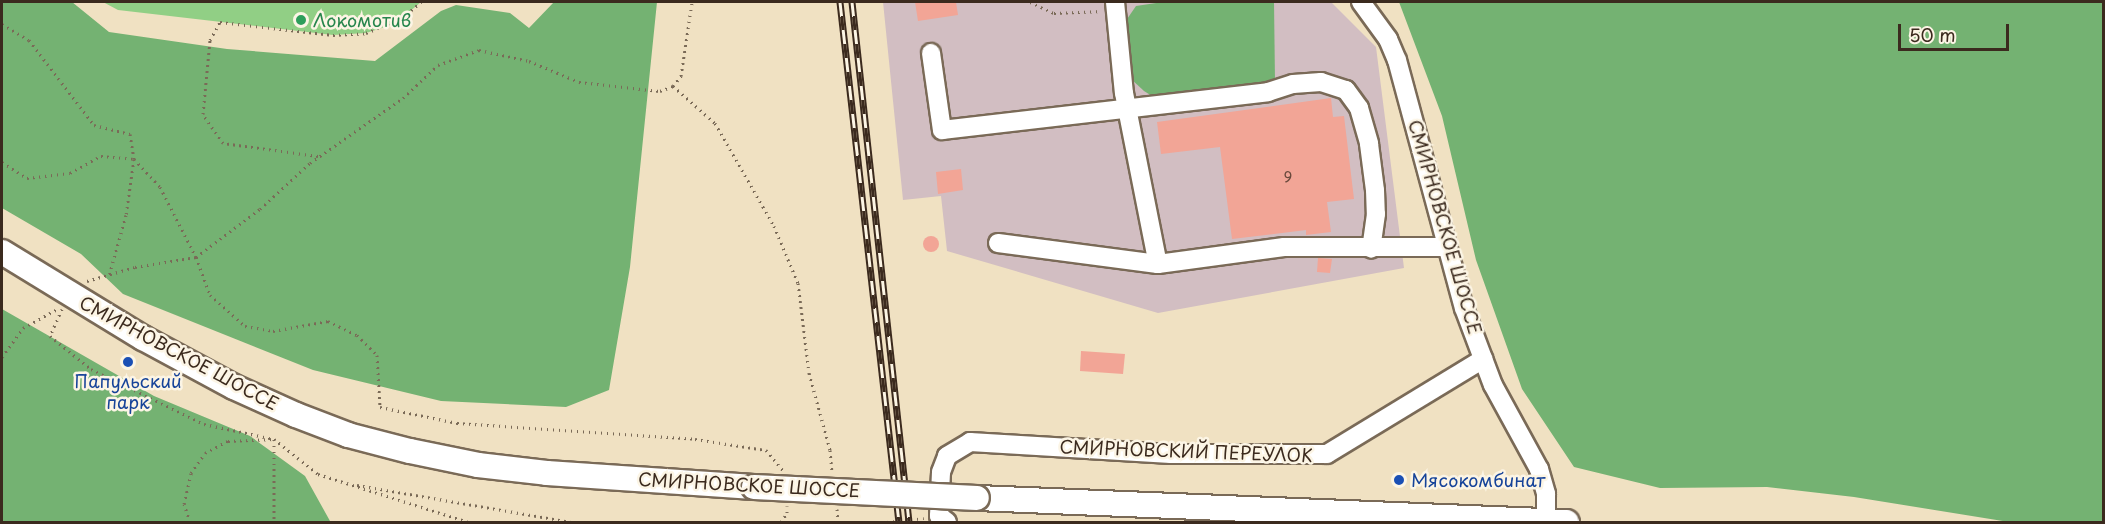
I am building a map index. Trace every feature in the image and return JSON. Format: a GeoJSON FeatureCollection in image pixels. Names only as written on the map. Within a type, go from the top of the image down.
{"type":"FeatureCollection","features":[{"type":"Feature","properties":{"kind":"main road","name":"СМИРНОВСКОЕ ШОССЕ"},"geometry":{"type":"LineString","coordinates":[[2,252],[143,338],[234,387],[296,415],[348,435],[478,465],[547,473],[754,487],[1556,522]]}},
{"type":"Feature","properties":{"kind":"street","name":"СМИРНОВСКОЕ ШОССЕ"},"geometry":{"type":"LineString","coordinates":[[1361,2],[1388,39],[1397,60],[1411,105],[1447,247],[1483,359],[1492,385],[1539,469],[1556,522]]}},
{"type":"Feature","properties":{"kind":"street"},"geometry":{"type":"LineString","coordinates":[[1115,5],[1127,110],[1158,264]]}},
{"type":"Feature","properties":{"kind":"street"},"geometry":{"type":"LineString","coordinates":[[931,53],[942,130],[1268,92],[1293,84],[1321,82],[1346,90],[1359,108],[1369,144],[1376,206],[1371,249]]}},
{"type":"Feature","properties":{"kind":"street"},"geometry":{"type":"LineString","coordinates":[[998,243],[1158,264],[1284,247],[1371,249],[1447,247]]}},
{"type":"Feature","properties":{"kind":"street","name":"СМИРНОВСКИЙ ПЕРЕУЛОК"},"geometry":{"type":"LineString","coordinates":[[943,519],[941,472],[947,456],[970,442],[1171,454],[1327,454],[1483,359]]}},
{"type":"Feature","properties":{"kind":"path"},"geometry":{"type":"LineString","coordinates":[[320,156],[223,143],[203,114],[210,40],[220,22],[333,35],[366,33],[402,18],[421,2]]}},
{"type":"Feature","properties":{"kind":"path"},"geometry":{"type":"LineString","coordinates":[[77,283],[135,267],[196,257],[260,209],[320,156],[403,98],[438,65],[479,50],[529,60],[579,82],[660,91],[673,86],[681,76],[692,2]]}},
{"type":"Feature","properties":{"kind":"path"},"geometry":{"type":"LineString","coordinates":[[1030,2],[1054,13],[1073,14],[1115,5]]}},
{"type":"Feature","properties":{"kind":"path"},"geometry":{"type":"LineString","coordinates":[[2,24],[29,40],[94,125],[130,134],[135,159],[126,215],[109,276]]}},
{"type":"Feature","properties":{"kind":"path"},"geometry":{"type":"LineString","coordinates":[[673,86],[715,123],[774,226],[798,283],[809,373],[830,450],[833,481]]}},
{"type":"Feature","properties":{"kind":"path"},"geometry":{"type":"LineString","coordinates":[[2,162],[27,178],[70,173],[101,156],[135,159],[160,187],[196,257],[210,295],[245,326],[273,331],[328,321],[357,335],[377,355],[380,407],[457,423],[695,439],[730,444],[766,450],[784,471]]}},
{"type":"Feature","properties":{"kind":"path"},"geometry":{"type":"LineString","coordinates":[[2,357],[23,328],[64,305],[50,336],[91,369],[204,424],[274,439],[318,474],[468,522]]}},
{"type":"Feature","properties":{"kind":"path"},"geometry":{"type":"LineString","coordinates":[[190,522],[184,504],[191,474],[205,453],[228,441],[274,439]]}},
{"type":"Feature","properties":{"kind":"path"},"geometry":{"type":"LineString","coordinates":[[274,439],[274,522]]}},
{"type":"Feature","properties":{"kind":"path"},"geometry":{"type":"LineString","coordinates":[[346,483],[571,522]]}},
{"type":"Feature","properties":{"kind":"path"},"geometry":{"type":"LineString","coordinates":[[781,522],[788,513],[787,502]]}},
{"type":"Feature","properties":{"kind":"path"},"geometry":{"type":"LineString","coordinates":[[836,502],[838,522]]}},
{"type":"Feature","properties":{"kind":"path"},"geometry":{"type":"LineString","coordinates":[[887,522],[943,519]]}},
{"type":"Feature","properties":{"kind":"shaded area"},"geometry":{"type":"Polygon","coordinates":[[[883,2],[1331,2],[1376,47],[1404,268],[1158,313],[947,251],[941,196],[903,200],[883,2]]]}},
{"type":"Feature","properties":{"kind":"green space"},"geometry":{"type":"Polygon","coordinates":[[[2,2],[72,2],[109,32],[227,49],[375,61],[441,11],[456,5],[510,13],[529,28],[554,2],[657,2],[630,267],[609,390],[566,407],[441,401],[313,370],[123,294],[81,254],[2,208],[2,2]]]}},
{"type":"Feature","properties":{"kind":"green space","name":"Локомотив"},"geometry":{"type":"Polygon","coordinates":[[[103,2],[421,2],[402,18],[385,27],[366,33],[333,35],[118,10],[103,2]]]}},
{"type":"Feature","properties":{"kind":"green space"},"geometry":{"type":"Polygon","coordinates":[[[1163,2],[1274,2],[1275,82],[1152,96],[1144,91],[1130,78],[1125,22],[1136,6],[1163,2]]]}},
{"type":"Feature","properties":{"kind":"green space"},"geometry":{"type":"Polygon","coordinates":[[[1399,2],[2103,2],[2103,522],[2009,522],[1854,497],[1767,487],[1660,488],[1574,467],[1522,389],[1476,260],[1442,116],[1399,2]]]}},
{"type":"Feature","properties":{"kind":"green space"},"geometry":{"type":"Polygon","coordinates":[[[2,309],[154,396],[250,436],[305,476],[330,521],[340,522],[2,522],[2,309]]]}},
{"type":"Feature","properties":{"kind":"building"},"geometry":{"type":"Polygon","coordinates":[[[915,2],[956,2],[958,15],[918,21],[915,2]]]}},
{"type":"Feature","properties":{"kind":"building"},"geometry":{"type":"Polygon","coordinates":[[[1331,98],[1333,117],[1344,116],[1354,199],[1327,202],[1331,232],[1306,235],[1306,230],[1232,239],[1220,147],[1161,154],[1157,122],[1331,98]]]}},
{"type":"Feature","properties":{"kind":"building"},"geometry":{"type":"Polygon","coordinates":[[[961,169],[963,190],[938,194],[936,172],[961,169]]]}},
{"type":"Feature","properties":{"kind":"building"},"geometry":{"type":"Polygon","coordinates":[[[928,236],[934,236],[939,244],[937,250],[928,252],[923,247],[923,241],[928,236]]]}},
{"type":"Feature","properties":{"kind":"building"},"geometry":{"type":"Polygon","coordinates":[[[1318,258],[1332,259],[1330,273],[1317,272],[1318,258]]]}},
{"type":"Feature","properties":{"kind":"building"},"geometry":{"type":"Polygon","coordinates":[[[1081,351],[1125,354],[1123,374],[1080,371],[1081,351]]]}},
{"type":"Feature","properties":{"kind":"railway"},"geometry":{"type":"LineString","coordinates":[[840,2],[899,522]]}},
{"type":"Feature","properties":{"kind":"railway"},"geometry":{"type":"LineString","coordinates":[[852,2],[909,522]]}},
{"type":"Feature","properties":{"kind":"place","name":"Локомотив"},"geometry":{"type":"Point","coordinates":[301,20]}},
{"type":"Feature","properties":{"kind":"place","name":"Папульский парк"},"geometry":{"type":"Point","coordinates":[128,362]}},
{"type":"Feature","properties":{"kind":"place","name":"Мясокомбинат"},"geometry":{"type":"Point","coordinates":[1399,480]}}]}
